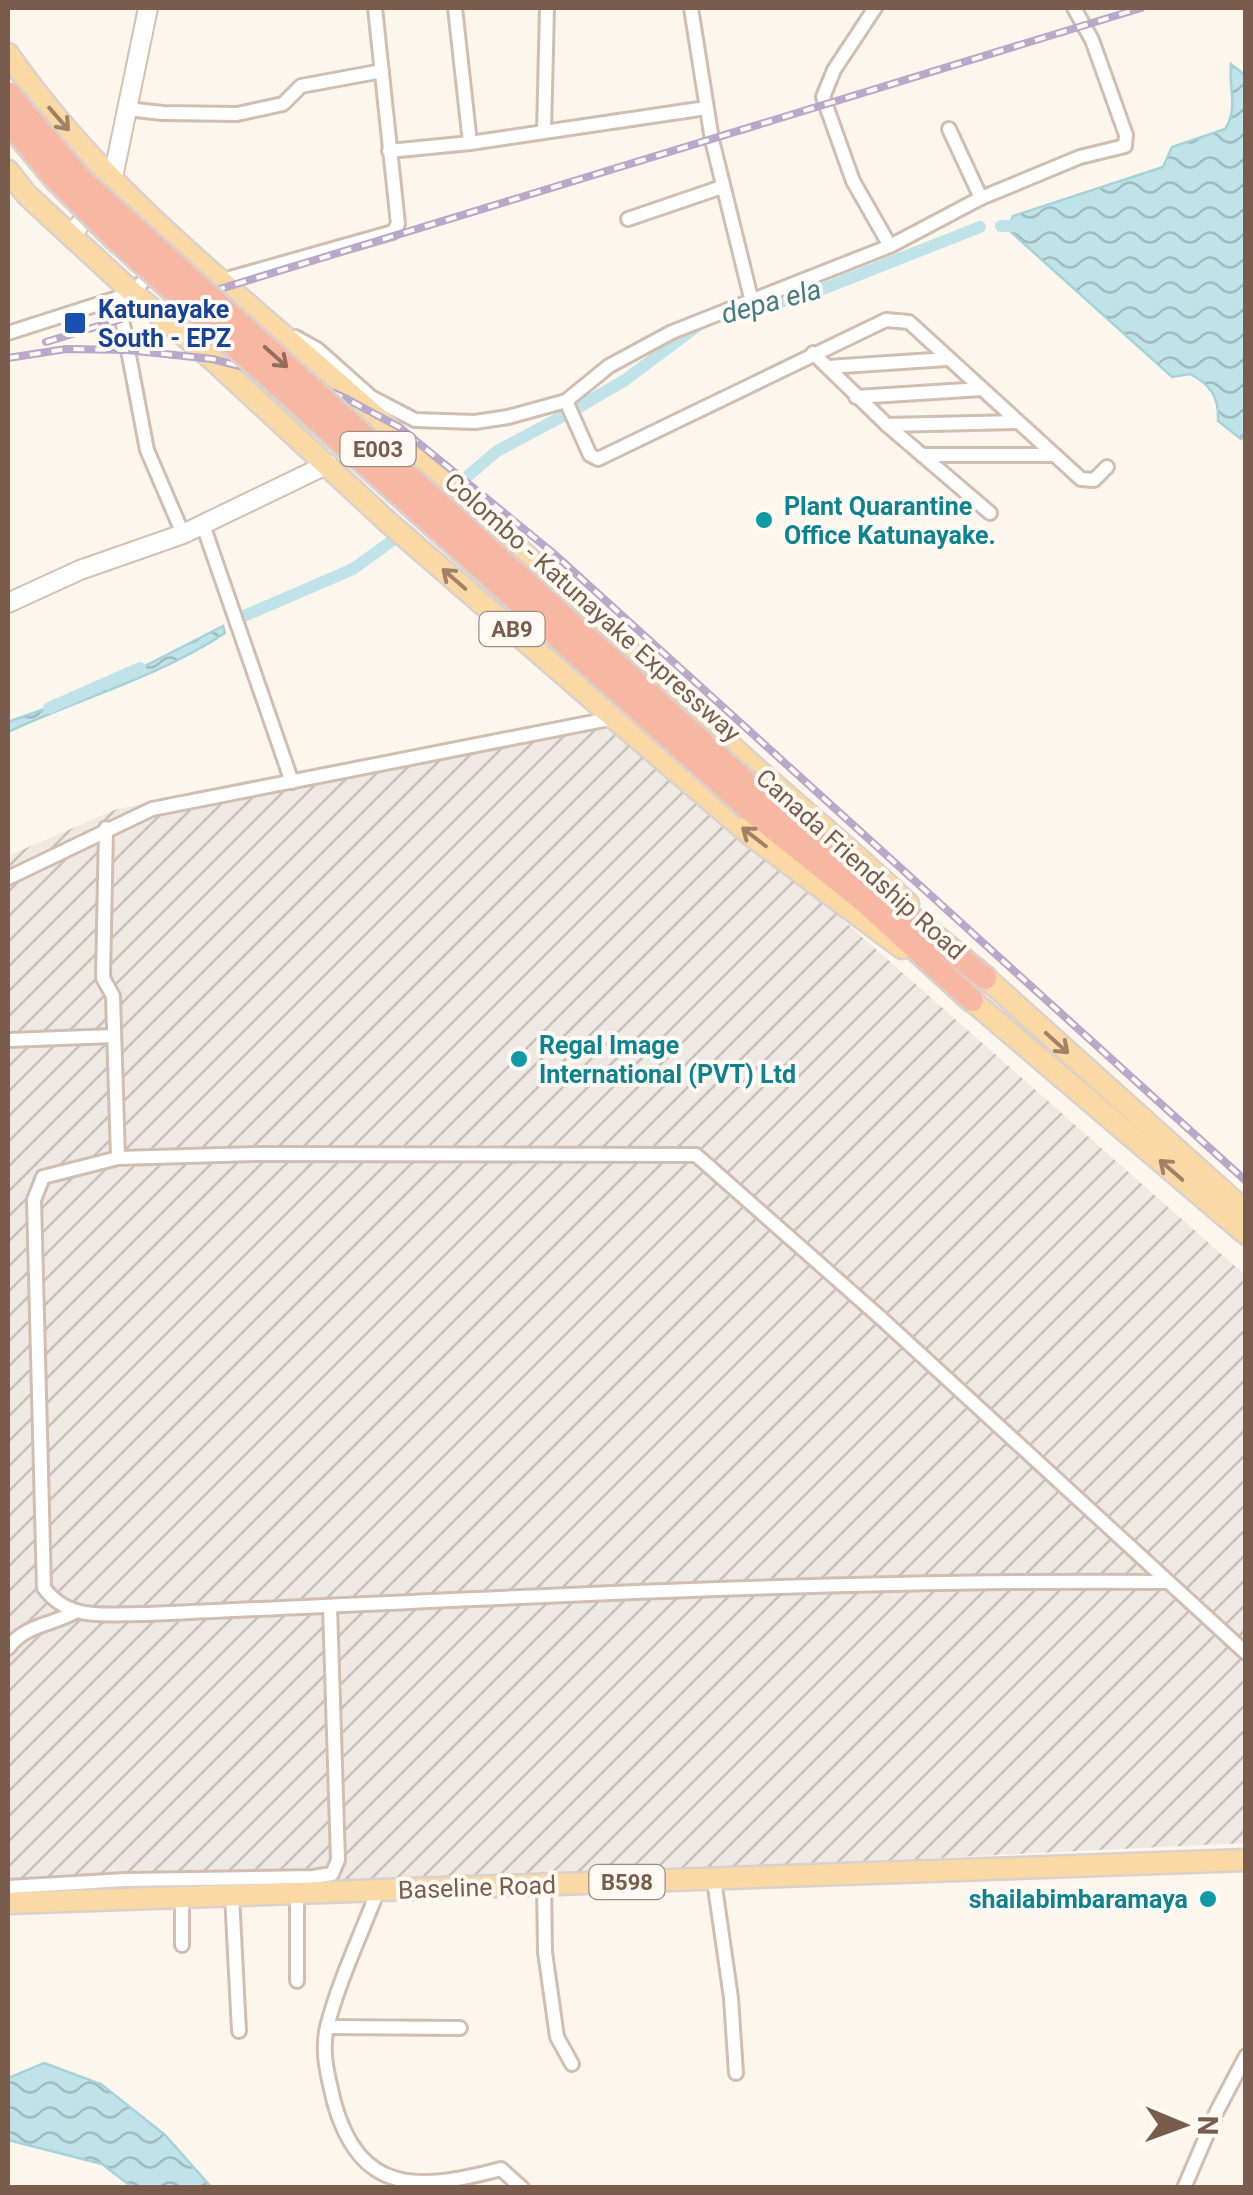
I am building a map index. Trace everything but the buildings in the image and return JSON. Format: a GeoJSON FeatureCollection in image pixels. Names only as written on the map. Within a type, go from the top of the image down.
{"type":"FeatureCollection","features":[{"type":"Feature","properties":{"kind":"highway","name":"Colombo - Katunayake Expressway"},"geometry":{"type":"LineString","coordinates":[[8,94],[81,180],[754,802],[985,978]]}},
{"type":"Feature","properties":{"kind":"highway","name":"Colombo - Katunayake Expressway"},"geometry":{"type":"LineString","coordinates":[[8,122],[56,179],[113,236],[754,802],[972,1000]]}},
{"type":"Feature","properties":{"kind":"main road","name":"Canada Friendship Road"},"geometry":{"type":"LineString","coordinates":[[8,54],[28,84],[112,182],[177,243],[286,337],[1246,1212]]}},
{"type":"Feature","properties":{"kind":"main road","name":"Canada Friendship Road"},"geometry":{"type":"LineString","coordinates":[[8,171],[126,296],[212,359],[389,523],[614,718],[753,837],[972,1000],[1246,1234]]}},
{"type":"Feature","properties":{"kind":"main road","name":"Baseline Road"},"geometry":{"type":"LineString","coordinates":[[8,1903],[1246,1860]]}},
{"type":"Feature","properties":{"kind":"street"},"geometry":{"type":"LineString","coordinates":[[70,236],[112,182],[148,8]]}},
{"type":"Feature","properties":{"kind":"street"},"geometry":{"type":"LineString","coordinates":[[222,280],[393,232],[398,224],[375,8]]}},
{"type":"Feature","properties":{"kind":"street"},"geometry":{"type":"LineString","coordinates":[[455,8],[470,143]]}},
{"type":"Feature","properties":{"kind":"street"},"geometry":{"type":"LineString","coordinates":[[544,132],[547,8]]}},
{"type":"Feature","properties":{"kind":"street"},"geometry":{"type":"LineString","coordinates":[[691,8],[722,187],[752,302]]}},
{"type":"Feature","properties":{"kind":"street"},"geometry":{"type":"LineString","coordinates":[[875,8],[834,70],[823,97],[854,181],[890,246]]}},
{"type":"Feature","properties":{"kind":"street"},"geometry":{"type":"LineString","coordinates":[[286,337],[294,336],[317,349],[371,396],[415,420],[475,422],[566,401],[609,366],[672,332],[890,246],[981,198],[1080,158],[1124,146],[1126,135],[1092,40],[1074,8]]}},
{"type":"Feature","properties":{"kind":"street"},"geometry":{"type":"LineString","coordinates":[[127,109],[163,114],[236,114],[283,104],[301,86],[382,71]]}},
{"type":"Feature","properties":{"kind":"street"},"geometry":{"type":"LineString","coordinates":[[389,151],[706,108]]}},
{"type":"Feature","properties":{"kind":"street"},"geometry":{"type":"LineString","coordinates":[[949,129],[981,198]]}},
{"type":"Feature","properties":{"kind":"street"},"geometry":{"type":"LineString","coordinates":[[628,219],[722,187]]}},
{"type":"Feature","properties":{"kind":"street"},"geometry":{"type":"LineString","coordinates":[[8,334],[126,296],[177,243]]}},
{"type":"Feature","properties":{"kind":"street"},"geometry":{"type":"LineString","coordinates":[[126,296],[147,450],[183,534]]}},
{"type":"Feature","properties":{"kind":"street"},"geometry":{"type":"LineString","coordinates":[[566,401],[590,456],[598,459],[886,320],[910,322],[1080,479],[1094,480],[1107,468]]}},
{"type":"Feature","properties":{"kind":"street"},"geometry":{"type":"LineString","coordinates":[[813,353],[887,426],[990,513]]}},
{"type":"Feature","properties":{"kind":"street"},"geometry":{"type":"LineString","coordinates":[[828,367],[947,359]]}},
{"type":"Feature","properties":{"kind":"street"},"geometry":{"type":"LineString","coordinates":[[856,397],[982,389]]}},
{"type":"Feature","properties":{"kind":"street"},"geometry":{"type":"LineString","coordinates":[[887,426],[1017,422]]}},
{"type":"Feature","properties":{"kind":"street"},"geometry":{"type":"LineString","coordinates":[[922,455],[1055,455]]}},
{"type":"Feature","properties":{"kind":"street"},"geometry":{"type":"LineString","coordinates":[[8,603],[80,570],[183,534],[328,464]]}},
{"type":"Feature","properties":{"kind":"street"},"geometry":{"type":"LineString","coordinates":[[202,525],[292,782]]}},
{"type":"Feature","properties":{"kind":"street"},"geometry":{"type":"LineString","coordinates":[[8,878],[152,809],[614,718]]}},
{"type":"Feature","properties":{"kind":"street"},"geometry":{"type":"LineString","coordinates":[[106,828],[104,978],[114,996],[118,1158]]}},
{"type":"Feature","properties":{"kind":"street"},"geometry":{"type":"LineString","coordinates":[[8,1040],[114,1036]]}},
{"type":"Feature","properties":{"kind":"street"},"geometry":{"type":"LineString","coordinates":[[1166,1582],[742,1588],[148,1614],[72,1613],[56,1604],[44,1588],[34,1200],[44,1176],[118,1158],[255,1154],[696,1155],[882,1319],[1246,1653]]}},
{"type":"Feature","properties":{"kind":"street"},"geometry":{"type":"LineString","coordinates":[[8,1886],[332,1874],[338,1860],[330,1606]]}},
{"type":"Feature","properties":{"kind":"street"},"geometry":{"type":"LineString","coordinates":[[8,1648],[29,1628],[56,1622],[72,1613]]}},
{"type":"Feature","properties":{"kind":"street"},"geometry":{"type":"LineString","coordinates":[[714,1880],[731,1998],[736,2073]]}},
{"type":"Feature","properties":{"kind":"street"},"geometry":{"type":"LineString","coordinates":[[544,1885],[545,1952],[556,2038],[572,2064]]}},
{"type":"Feature","properties":{"kind":"street"},"geometry":{"type":"LineString","coordinates":[[378,1890],[327,2027],[324,2060],[340,2124],[354,2152],[377,2176],[410,2184],[452,2182],[502,2169],[522,2188]]}},
{"type":"Feature","properties":{"kind":"street"},"geometry":{"type":"LineString","coordinates":[[297,1892],[298,1981]]}},
{"type":"Feature","properties":{"kind":"street"},"geometry":{"type":"LineString","coordinates":[[232,1895],[239,2031]]}},
{"type":"Feature","properties":{"kind":"street"},"geometry":{"type":"LineString","coordinates":[[182,1896],[182,1944]]}},
{"type":"Feature","properties":{"kind":"street"},"geometry":{"type":"LineString","coordinates":[[327,2027],[460,2028]]}},
{"type":"Feature","properties":{"kind":"street"},"geometry":{"type":"LineString","coordinates":[[1184,2188],[1246,2056]]}},
{"type":"Feature","properties":{"kind":"shaded area"},"geometry":{"type":"Polygon","coordinates":[[[614,718],[1245,1275],[1245,1843],[8,1903],[8,856],[117,809],[614,718]]]}},
{"type":"Feature","properties":{"kind":"water"},"geometry":{"type":"Polygon","coordinates":[[[1231,64],[1246,76],[1246,434],[1241,439],[1218,421],[1215,398],[1203,383],[1190,374],[1172,377],[1011,232],[1009,226],[1013,216],[1163,167],[1172,147],[1225,129],[1232,105],[1231,64]]]}},
{"type":"Feature","properties":{"kind":"water"},"geometry":{"type":"Polygon","coordinates":[[[223,626],[225,633],[173,663],[8,732],[8,722],[98,690],[223,626]]]}},
{"type":"Feature","properties":{"kind":"water"},"geometry":{"type":"Polygon","coordinates":[[[44,2063],[101,2084],[165,2135],[211,2187],[132,2187],[102,2164],[8,2140],[8,2078],[44,2063]]]}},
{"type":"Feature","properties":{"kind":"waterway","name":"depa ela"},"geometry":{"type":"LineString","coordinates":[[1001,226],[1025,226]]}},
{"type":"Feature","properties":{"kind":"waterway","name":"depa ela"},"geometry":{"type":"LineString","coordinates":[[733,313],[805,296],[980,227]]}},
{"type":"Feature","properties":{"kind":"waterway","name":"depa ela"},"geometry":{"type":"LineString","coordinates":[[579,407],[625,380],[700,324]]}},
{"type":"Feature","properties":{"kind":"waterway","name":"depa ela"},"geometry":{"type":"LineString","coordinates":[[469,475],[497,451],[563,416]]}},
{"type":"Feature","properties":{"kind":"waterway","name":"depa ela"},"geometry":{"type":"LineString","coordinates":[[244,616],[353,569],[393,540]]}},
{"type":"Feature","properties":{"kind":"waterway","name":"depa ela"},"geometry":{"type":"LineString","coordinates":[[49,708],[140,668]]}},
{"type":"Feature","properties":{"kind":"railway"},"geometry":{"type":"LineString","coordinates":[[46,342],[1141,8]]}},
{"type":"Feature","properties":{"kind":"railway"},"geometry":{"type":"LineString","coordinates":[[8,358],[66,349],[127,350],[212,359],[315,385],[399,427],[552,552],[1246,1181]]}},
{"type":"Feature","properties":{"kind":"place","name":"Katunayake South - EPZ"},"geometry":{"type":"Point","coordinates":[75,323]}},
{"type":"Feature","properties":{"kind":"place","name":"Plant Quarantine Office Katunayake."},"geometry":{"type":"Point","coordinates":[764,520]}},
{"type":"Feature","properties":{"kind":"place","name":"Regal Image International (PVT) Ltd"},"geometry":{"type":"Point","coordinates":[519,1059]}},
{"type":"Feature","properties":{"kind":"place","name":"shailabimbaramaya"},"geometry":{"type":"Point","coordinates":[1208,1899]}}]}
